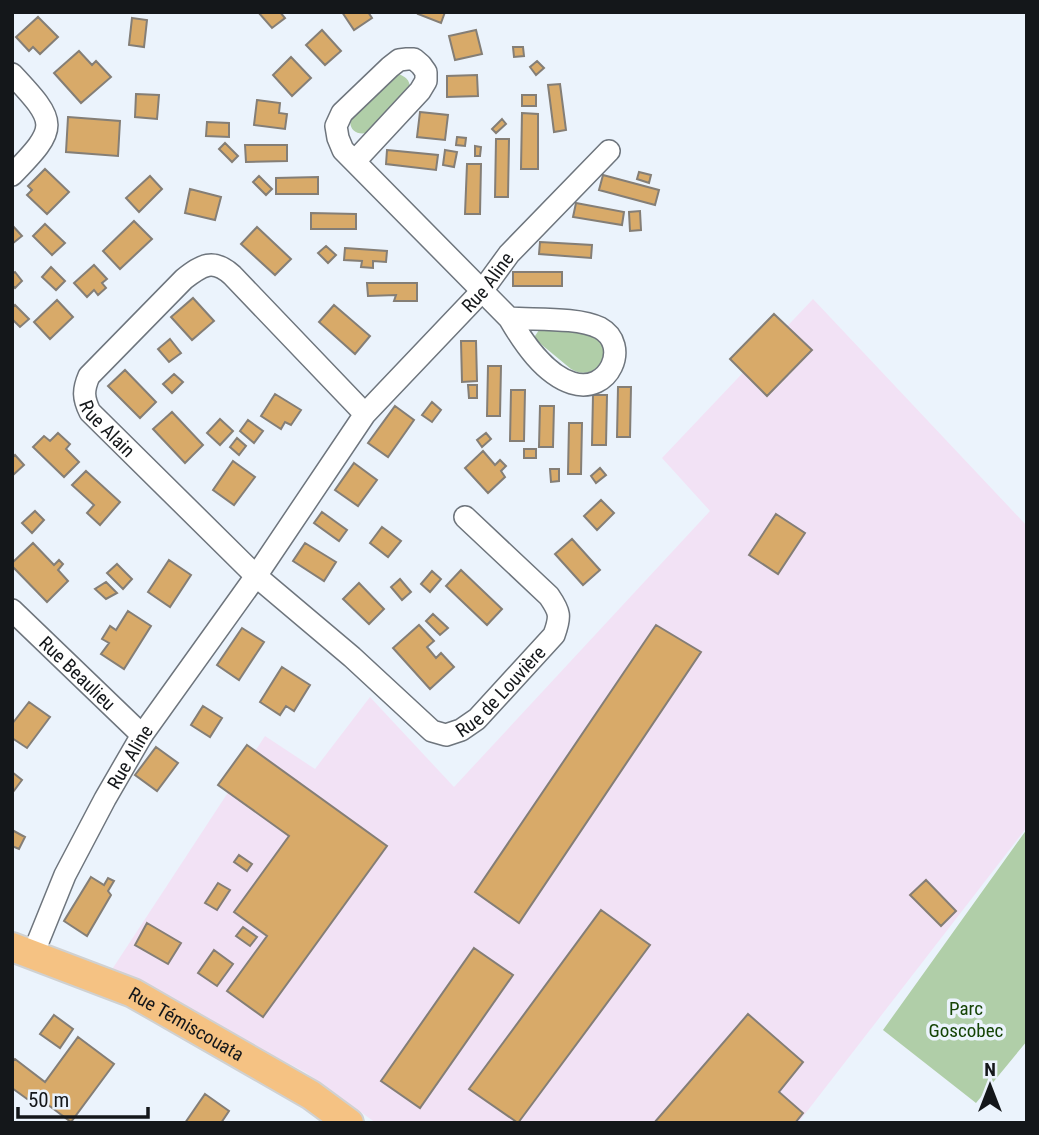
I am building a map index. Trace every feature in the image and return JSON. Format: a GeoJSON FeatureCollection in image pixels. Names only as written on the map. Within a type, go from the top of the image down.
{"type":"FeatureCollection","features":[{"type":"Feature","properties":{"kind":"main road","name":"Rue Témiscouata"},"geometry":{"type":"LineString","coordinates":[[23,951],[132,993],[311,1095],[349,1123]]}},
{"type":"Feature","properties":{"kind":"street"},"geometry":{"type":"LineString","coordinates":[[355,161],[426,81],[426,72],[414,59],[399,60],[342,113],[336,126],[344,150],[509,318],[540,361],[565,380],[586,386],[600,380],[611,370],[615,355],[612,341],[604,330],[588,323],[509,318]]}},
{"type":"Feature","properties":{"kind":"street"},"geometry":{"type":"LineString","coordinates":[[12,74],[34,97],[44,111],[48,124],[45,136],[36,150],[12,175]]}},
{"type":"Feature","properties":{"kind":"street","name":"Rue Aline"},"geometry":{"type":"LineString","coordinates":[[365,414],[482,291],[509,254],[609,151]]}},
{"type":"Feature","properties":{"kind":"street","name":"Rue Alain"},"geometry":{"type":"LineString","coordinates":[[256,576],[90,412],[84,400],[84,387],[89,376],[184,279],[197,268],[210,264],[224,267],[365,414]]}},
{"type":"Feature","properties":{"kind":"street"},"geometry":{"type":"LineString","coordinates":[[256,576],[365,414]]}},
{"type":"Feature","properties":{"kind":"street","name":"Rue de Louvière"},"geometry":{"type":"LineString","coordinates":[[256,576],[352,657],[432,731],[446,735],[461,730],[477,719],[554,635],[559,622],[558,611],[549,596],[465,517]]}},
{"type":"Feature","properties":{"kind":"street","name":"Rue Aline"},"geometry":{"type":"LineString","coordinates":[[23,951],[142,735],[256,576]]}},
{"type":"Feature","properties":{"kind":"street","name":"Rue Beaulieu"},"geometry":{"type":"LineString","coordinates":[[12,610],[142,735]]}},
{"type":"Feature","properties":{"kind":"shaded area"},"geometry":{"type":"Polygon","coordinates":[[[813,299],[1027,526],[1027,827],[798,1123],[376,1123],[305,1072],[111,971],[265,736],[315,769],[370,697],[454,787],[710,511],[662,458],[813,299]]]}},
{"type":"Feature","properties":{"kind":"green space"},"geometry":{"type":"Polygon","coordinates":[[[398,74],[407,79],[410,88],[366,133],[354,130],[351,118],[398,74]]]}},
{"type":"Feature","properties":{"kind":"green space"},"geometry":{"type":"Polygon","coordinates":[[[539,330],[588,333],[602,345],[602,361],[590,372],[581,373],[571,369],[536,340],[535,336],[539,330]]]}},
{"type":"Feature","properties":{"kind":"green space","name":"Parc Goscobec"},"geometry":{"type":"Polygon","coordinates":[[[1027,829],[1027,1041],[976,1103],[883,1030],[1027,829]]]}},
{"type":"Feature","properties":{"kind":"building"},"geometry":{"type":"Polygon","coordinates":[[[258,12],[280,12],[285,18],[272,28],[258,12]]]}},
{"type":"Feature","properties":{"kind":"building"},"geometry":{"type":"Polygon","coordinates":[[[342,12],[368,12],[372,18],[354,30],[342,12]]]}},
{"type":"Feature","properties":{"kind":"building"},"geometry":{"type":"Polygon","coordinates":[[[445,12],[441,23],[418,14],[445,12]]]}},
{"type":"Feature","properties":{"kind":"building"},"geometry":{"type":"Polygon","coordinates":[[[38,17],[58,37],[40,54],[33,47],[29,51],[16,37],[38,17]]]}},
{"type":"Feature","properties":{"kind":"building"},"geometry":{"type":"Polygon","coordinates":[[[132,18],[147,20],[144,47],[129,45],[132,18]]]}},
{"type":"Feature","properties":{"kind":"building"},"geometry":{"type":"Polygon","coordinates":[[[322,30],[341,51],[325,65],[306,45],[322,30]]]}},
{"type":"Feature","properties":{"kind":"building"},"geometry":{"type":"Polygon","coordinates":[[[476,30],[482,54],[455,60],[449,36],[476,30]]]}},
{"type":"Feature","properties":{"kind":"building"},"geometry":{"type":"Polygon","coordinates":[[[513,47],[523,47],[524,56],[514,57],[513,47]]]}},
{"type":"Feature","properties":{"kind":"building"},"geometry":{"type":"Polygon","coordinates":[[[79,51],[92,65],[96,61],[111,77],[81,103],[54,73],[79,51]]]}},
{"type":"Feature","properties":{"kind":"building"},"geometry":{"type":"Polygon","coordinates":[[[291,57],[311,78],[292,96],[273,75],[291,57]]]}},
{"type":"Feature","properties":{"kind":"building"},"geometry":{"type":"Polygon","coordinates":[[[537,61],[544,68],[536,75],[530,67],[537,61]]]}},
{"type":"Feature","properties":{"kind":"building"},"geometry":{"type":"Polygon","coordinates":[[[477,75],[478,96],[447,97],[447,76],[477,75]]]}},
{"type":"Feature","properties":{"kind":"building"},"geometry":{"type":"Polygon","coordinates":[[[560,84],[566,130],[554,132],[548,85],[560,84]]]}},
{"type":"Feature","properties":{"kind":"building"},"geometry":{"type":"Polygon","coordinates":[[[136,94],[159,95],[157,119],[135,117],[136,94]]]}},
{"type":"Feature","properties":{"kind":"building"},"geometry":{"type":"Polygon","coordinates":[[[522,95],[536,95],[536,106],[522,106],[522,95]]]}},
{"type":"Feature","properties":{"kind":"building"},"geometry":{"type":"Polygon","coordinates":[[[257,100],[280,103],[279,113],[287,114],[285,129],[254,125],[257,100]]]}},
{"type":"Feature","properties":{"kind":"building"},"geometry":{"type":"Polygon","coordinates":[[[420,112],[448,115],[445,140],[417,137],[420,112]]]}},
{"type":"Feature","properties":{"kind":"building"},"geometry":{"type":"Polygon","coordinates":[[[522,113],[538,114],[538,169],[521,169],[522,113]]]}},
{"type":"Feature","properties":{"kind":"building"},"geometry":{"type":"Polygon","coordinates":[[[68,117],[120,121],[118,156],[66,152],[68,117]]]}},
{"type":"Feature","properties":{"kind":"building"},"geometry":{"type":"Polygon","coordinates":[[[502,119],[506,124],[496,133],[492,129],[502,119]]]}},
{"type":"Feature","properties":{"kind":"building"},"geometry":{"type":"Polygon","coordinates":[[[207,122],[229,123],[229,137],[206,136],[207,122]]]}},
{"type":"Feature","properties":{"kind":"building"},"geometry":{"type":"Polygon","coordinates":[[[457,137],[466,138],[465,146],[456,145],[457,137]]]}},
{"type":"Feature","properties":{"kind":"building"},"geometry":{"type":"Polygon","coordinates":[[[496,139],[509,139],[508,197],[495,197],[496,139]]]}},
{"type":"Feature","properties":{"kind":"building"},"geometry":{"type":"Polygon","coordinates":[[[225,143],[238,156],[232,162],[219,149],[225,143]]]}},
{"type":"Feature","properties":{"kind":"building"},"geometry":{"type":"Polygon","coordinates":[[[245,145],[287,145],[287,161],[246,162],[245,145]]]}},
{"type":"Feature","properties":{"kind":"building"},"geometry":{"type":"Polygon","coordinates":[[[475,146],[481,147],[480,156],[475,156],[475,146]]]}},
{"type":"Feature","properties":{"kind":"building"},"geometry":{"type":"Polygon","coordinates":[[[387,150],[438,155],[436,170],[386,164],[387,150]]]}},
{"type":"Feature","properties":{"kind":"building"},"geometry":{"type":"Polygon","coordinates":[[[445,150],[457,152],[454,167],[443,165],[445,150]]]}},
{"type":"Feature","properties":{"kind":"building"},"geometry":{"type":"Polygon","coordinates":[[[467,164],[481,164],[480,214],[465,214],[467,164]]]}},
{"type":"Feature","properties":{"kind":"building"},"geometry":{"type":"Polygon","coordinates":[[[45,169],[69,192],[47,214],[27,195],[32,190],[28,186],[45,169]]]}},
{"type":"Feature","properties":{"kind":"building"},"geometry":{"type":"Polygon","coordinates":[[[639,172],[651,175],[649,183],[637,179],[639,172]]]}},
{"type":"Feature","properties":{"kind":"building"},"geometry":{"type":"Polygon","coordinates":[[[603,175],[659,190],[655,205],[599,190],[603,175]]]}},
{"type":"Feature","properties":{"kind":"building"},"geometry":{"type":"Polygon","coordinates":[[[150,176],[162,189],[139,212],[126,198],[150,176]]]}},
{"type":"Feature","properties":{"kind":"building"},"geometry":{"type":"Polygon","coordinates":[[[259,176],[272,189],[266,195],[253,182],[259,176]]]}},
{"type":"Feature","properties":{"kind":"building"},"geometry":{"type":"Polygon","coordinates":[[[318,177],[318,194],[276,194],[276,178],[318,177]]]}},
{"type":"Feature","properties":{"kind":"building"},"geometry":{"type":"Polygon","coordinates":[[[190,189],[221,197],[215,220],[185,213],[190,189]]]}},
{"type":"Feature","properties":{"kind":"building"},"geometry":{"type":"Polygon","coordinates":[[[576,203],[624,212],[622,225],[573,217],[576,203]]]}},
{"type":"Feature","properties":{"kind":"building"},"geometry":{"type":"Polygon","coordinates":[[[640,211],[641,230],[630,231],[629,212],[640,211]]]}},
{"type":"Feature","properties":{"kind":"building"},"geometry":{"type":"Polygon","coordinates":[[[311,213],[356,214],[356,229],[311,229],[311,213]]]}},
{"type":"Feature","properties":{"kind":"building"},"geometry":{"type":"Polygon","coordinates":[[[134,221],[152,239],[120,269],[103,251],[134,221]]]}},
{"type":"Feature","properties":{"kind":"building"},"geometry":{"type":"Polygon","coordinates":[[[45,224],[65,243],[52,255],[33,236],[45,224]]]}},
{"type":"Feature","properties":{"kind":"building"},"geometry":{"type":"Polygon","coordinates":[[[12,225],[22,236],[12,244],[12,225]]]}},
{"type":"Feature","properties":{"kind":"building"},"geometry":{"type":"Polygon","coordinates":[[[257,227],[291,259],[275,275],[241,244],[257,227]]]}},
{"type":"Feature","properties":{"kind":"building"},"geometry":{"type":"Polygon","coordinates":[[[540,242],[592,245],[591,258],[539,254],[540,242]]]}},
{"type":"Feature","properties":{"kind":"building"},"geometry":{"type":"Polygon","coordinates":[[[326,246],[336,255],[328,263],[318,253],[326,246]]]}},
{"type":"Feature","properties":{"kind":"building"},"geometry":{"type":"Polygon","coordinates":[[[345,248],[387,251],[386,262],[373,261],[373,268],[361,267],[362,261],[344,260],[345,248]]]}},
{"type":"Feature","properties":{"kind":"building"},"geometry":{"type":"Polygon","coordinates":[[[94,265],[107,279],[102,283],[106,288],[98,295],[94,290],[87,297],[74,283],[94,265]]]}},
{"type":"Feature","properties":{"kind":"building"},"geometry":{"type":"Polygon","coordinates":[[[51,267],[65,281],[56,290],[42,277],[51,267]]]}},
{"type":"Feature","properties":{"kind":"building"},"geometry":{"type":"Polygon","coordinates":[[[15,272],[22,281],[15,288],[12,285],[12,274],[15,272]]]}},
{"type":"Feature","properties":{"kind":"building"},"geometry":{"type":"Polygon","coordinates":[[[513,272],[562,272],[562,286],[513,286],[513,272]]]}},
{"type":"Feature","properties":{"kind":"building"},"geometry":{"type":"Polygon","coordinates":[[[367,283],[417,283],[417,301],[394,301],[396,295],[368,296],[367,283]]]}},
{"type":"Feature","properties":{"kind":"building"},"geometry":{"type":"Polygon","coordinates":[[[193,298],[214,321],[192,340],[171,317],[193,298]]]}},
{"type":"Feature","properties":{"kind":"building"},"geometry":{"type":"Polygon","coordinates":[[[57,300],[73,317],[50,339],[34,322],[57,300]]]}},
{"type":"Feature","properties":{"kind":"building"},"geometry":{"type":"Polygon","coordinates":[[[15,305],[29,319],[20,327],[12,319],[12,308],[15,305]]]}},
{"type":"Feature","properties":{"kind":"building"},"geometry":{"type":"Polygon","coordinates":[[[334,305],[370,336],[355,354],[319,322],[334,305]]]}},
{"type":"Feature","properties":{"kind":"building"},"geometry":{"type":"Polygon","coordinates":[[[774,314],[812,350],[767,396],[730,359],[774,314]]]}},
{"type":"Feature","properties":{"kind":"building"},"geometry":{"type":"Polygon","coordinates":[[[170,339],[181,353],[169,362],[158,349],[170,339]]]}},
{"type":"Feature","properties":{"kind":"building"},"geometry":{"type":"Polygon","coordinates":[[[461,341],[476,341],[477,381],[462,382],[461,341]]]}},
{"type":"Feature","properties":{"kind":"building"},"geometry":{"type":"Polygon","coordinates":[[[488,366],[501,366],[500,416],[487,416],[488,366]]]}},
{"type":"Feature","properties":{"kind":"building"},"geometry":{"type":"Polygon","coordinates":[[[125,370],[156,402],[140,418],[108,386],[125,370]]]}},
{"type":"Feature","properties":{"kind":"building"},"geometry":{"type":"Polygon","coordinates":[[[174,374],[183,382],[172,393],[163,384],[174,374]]]}},
{"type":"Feature","properties":{"kind":"building"},"geometry":{"type":"Polygon","coordinates":[[[468,385],[477,385],[477,398],[469,398],[468,385]]]}},
{"type":"Feature","properties":{"kind":"building"},"geometry":{"type":"Polygon","coordinates":[[[618,387],[631,387],[630,437],[617,437],[618,387]]]}},
{"type":"Feature","properties":{"kind":"building"},"geometry":{"type":"Polygon","coordinates":[[[511,390],[525,390],[524,441],[510,441],[511,390]]]}},
{"type":"Feature","properties":{"kind":"building"},"geometry":{"type":"Polygon","coordinates":[[[275,394],[301,410],[291,425],[285,422],[281,429],[261,416],[275,394]]]}},
{"type":"Feature","properties":{"kind":"building"},"geometry":{"type":"Polygon","coordinates":[[[593,395],[607,395],[606,445],[592,445],[593,395]]]}},
{"type":"Feature","properties":{"kind":"building"},"geometry":{"type":"Polygon","coordinates":[[[432,402],[441,410],[432,422],[422,415],[432,402]]]}},
{"type":"Feature","properties":{"kind":"building"},"geometry":{"type":"Polygon","coordinates":[[[395,406],[414,420],[388,457],[368,443],[395,406]]]}},
{"type":"Feature","properties":{"kind":"building"},"geometry":{"type":"Polygon","coordinates":[[[540,406],[554,406],[553,447],[539,447],[540,406]]]}},
{"type":"Feature","properties":{"kind":"building"},"geometry":{"type":"Polygon","coordinates":[[[172,412],[203,445],[185,463],[153,429],[172,412]]]}},
{"type":"Feature","properties":{"kind":"building"},"geometry":{"type":"Polygon","coordinates":[[[220,419],[233,431],[220,445],[207,433],[220,419]]]}},
{"type":"Feature","properties":{"kind":"building"},"geometry":{"type":"Polygon","coordinates":[[[248,420],[263,431],[254,443],[240,431],[248,420]]]}},
{"type":"Feature","properties":{"kind":"building"},"geometry":{"type":"Polygon","coordinates":[[[569,423],[582,423],[581,474],[568,474],[569,423]]]}},
{"type":"Feature","properties":{"kind":"building"},"geometry":{"type":"Polygon","coordinates":[[[58,433],[70,444],[66,449],[79,462],[64,477],[33,447],[44,436],[50,441],[58,433]]]}},
{"type":"Feature","properties":{"kind":"building"},"geometry":{"type":"Polygon","coordinates":[[[486,433],[491,439],[482,447],[477,440],[486,433]]]}},
{"type":"Feature","properties":{"kind":"building"},"geometry":{"type":"Polygon","coordinates":[[[237,438],[246,446],[239,455],[230,447],[237,438]]]}},
{"type":"Feature","properties":{"kind":"building"},"geometry":{"type":"Polygon","coordinates":[[[524,449],[536,449],[536,458],[524,458],[524,449]]]}},
{"type":"Feature","properties":{"kind":"building"},"geometry":{"type":"Polygon","coordinates":[[[483,451],[495,465],[500,460],[506,466],[501,471],[505,477],[488,493],[465,468],[483,451]]]}},
{"type":"Feature","properties":{"kind":"building"},"geometry":{"type":"Polygon","coordinates":[[[15,455],[24,465],[12,476],[12,458],[15,455]]]}},
{"type":"Feature","properties":{"kind":"building"},"geometry":{"type":"Polygon","coordinates":[[[233,461],[255,477],[234,505],[213,490],[233,461]]]}},
{"type":"Feature","properties":{"kind":"building"},"geometry":{"type":"Polygon","coordinates":[[[354,463],[377,480],[358,506],[335,490],[354,463]]]}},
{"type":"Feature","properties":{"kind":"building"},"geometry":{"type":"Polygon","coordinates":[[[600,468],[606,475],[596,483],[591,476],[600,468]]]}},
{"type":"Feature","properties":{"kind":"building"},"geometry":{"type":"Polygon","coordinates":[[[550,469],[559,469],[559,481],[551,482],[550,469]]]}},
{"type":"Feature","properties":{"kind":"building"},"geometry":{"type":"Polygon","coordinates":[[[86,471],[120,502],[100,525],[87,513],[94,505],[72,485],[86,471]]]}},
{"type":"Feature","properties":{"kind":"building"},"geometry":{"type":"Polygon","coordinates":[[[601,500],[614,513],[597,530],[584,516],[601,500]]]}},
{"type":"Feature","properties":{"kind":"building"},"geometry":{"type":"Polygon","coordinates":[[[35,511],[44,520],[32,533],[22,523],[35,511]]]}},
{"type":"Feature","properties":{"kind":"building"},"geometry":{"type":"Polygon","coordinates":[[[322,512],[347,530],[339,541],[314,523],[322,512]]]}},
{"type":"Feature","properties":{"kind":"building"},"geometry":{"type":"Polygon","coordinates":[[[776,514],[805,533],[778,574],[749,555],[776,514]]]}},
{"type":"Feature","properties":{"kind":"building"},"geometry":{"type":"Polygon","coordinates":[[[382,527],[401,541],[388,557],[370,543],[382,527]]]}},
{"type":"Feature","properties":{"kind":"building"},"geometry":{"type":"Polygon","coordinates":[[[572,539],[600,570],[583,585],[555,554],[572,539]]]}},
{"type":"Feature","properties":{"kind":"building"},"geometry":{"type":"Polygon","coordinates":[[[33,543],[54,565],[59,560],[63,564],[58,570],[68,581],[47,602],[12,566],[33,543]]]}},
{"type":"Feature","properties":{"kind":"building"},"geometry":{"type":"Polygon","coordinates":[[[305,543],[336,562],[324,581],[293,561],[305,543]]]}},
{"type":"Feature","properties":{"kind":"building"},"geometry":{"type":"Polygon","coordinates":[[[169,560],[191,575],[170,607],[148,592],[169,560]]]}},
{"type":"Feature","properties":{"kind":"building"},"geometry":{"type":"Polygon","coordinates":[[[117,564],[132,579],[123,589],[107,573],[117,564]]]}},
{"type":"Feature","properties":{"kind":"building"},"geometry":{"type":"Polygon","coordinates":[[[461,570],[502,609],[487,625],[446,586],[461,570]]]}},
{"type":"Feature","properties":{"kind":"building"},"geometry":{"type":"Polygon","coordinates":[[[432,571],[441,579],[430,592],[421,584],[432,571]]]}},
{"type":"Feature","properties":{"kind":"building"},"geometry":{"type":"Polygon","coordinates":[[[400,579],[411,592],[402,600],[391,587],[400,579]]]}},
{"type":"Feature","properties":{"kind":"building"},"geometry":{"type":"Polygon","coordinates":[[[106,582],[117,593],[106,599],[95,589],[106,582]]]}},
{"type":"Feature","properties":{"kind":"building"},"geometry":{"type":"Polygon","coordinates":[[[359,583],[384,609],[369,624],[343,599],[359,583]]]}},
{"type":"Feature","properties":{"kind":"building"},"geometry":{"type":"Polygon","coordinates":[[[128,611],[151,626],[124,669],[101,654],[109,643],[102,639],[110,626],[116,630],[128,611]]]}},
{"type":"Feature","properties":{"kind":"building"},"geometry":{"type":"Polygon","coordinates":[[[433,614],[448,628],[440,635],[426,621],[433,614]]]}},
{"type":"Feature","properties":{"kind":"building"},"geometry":{"type":"Polygon","coordinates":[[[419,625],[434,641],[427,647],[436,658],[441,653],[454,667],[430,689],[393,648],[419,625]]]}},
{"type":"Feature","properties":{"kind":"building"},"geometry":{"type":"Polygon","coordinates":[[[656,625],[701,652],[519,923],[475,892],[656,625]]]}},
{"type":"Feature","properties":{"kind":"building"},"geometry":{"type":"Polygon","coordinates":[[[242,628],[264,642],[239,680],[217,665],[242,628]]]}},
{"type":"Feature","properties":{"kind":"building"},"geometry":{"type":"Polygon","coordinates":[[[282,667],[310,685],[294,711],[286,706],[280,715],[260,702],[282,667]]]}},
{"type":"Feature","properties":{"kind":"building"},"geometry":{"type":"Polygon","coordinates":[[[29,702],[50,717],[27,748],[12,738],[12,724],[29,702]]]}},
{"type":"Feature","properties":{"kind":"building"},"geometry":{"type":"Polygon","coordinates":[[[203,706],[222,718],[210,737],[191,725],[203,706]]]}},
{"type":"Feature","properties":{"kind":"building"},"geometry":{"type":"Polygon","coordinates":[[[247,745],[387,846],[263,1017],[227,991],[267,936],[234,912],[289,836],[218,785],[247,745]]]}},
{"type":"Feature","properties":{"kind":"building"},"geometry":{"type":"Polygon","coordinates":[[[156,747],[178,763],[157,791],[135,775],[156,747]]]}},
{"type":"Feature","properties":{"kind":"building"},"geometry":{"type":"Polygon","coordinates":[[[12,772],[22,780],[13,792],[12,792],[12,772]]]}},
{"type":"Feature","properties":{"kind":"building"},"geometry":{"type":"Polygon","coordinates":[[[12,830],[25,837],[19,849],[12,846],[12,830]]]}},
{"type":"Feature","properties":{"kind":"building"},"geometry":{"type":"Polygon","coordinates":[[[239,855],[252,864],[247,871],[234,862],[239,855]]]}},
{"type":"Feature","properties":{"kind":"building"},"geometry":{"type":"Polygon","coordinates":[[[91,877],[104,885],[108,878],[114,881],[108,891],[111,895],[87,936],[64,921],[91,877]]]}},
{"type":"Feature","properties":{"kind":"building"},"geometry":{"type":"Polygon","coordinates":[[[926,880],[956,911],[941,926],[910,895],[926,880]]]}},
{"type":"Feature","properties":{"kind":"building"},"geometry":{"type":"Polygon","coordinates":[[[218,883],[230,890],[217,910],[205,903],[218,883]]]}},
{"type":"Feature","properties":{"kind":"building"},"geometry":{"type":"Polygon","coordinates":[[[601,910],[650,945],[518,1123],[469,1089],[601,910]]]}},
{"type":"Feature","properties":{"kind":"building"},"geometry":{"type":"Polygon","coordinates":[[[147,923],[181,943],[168,964],[135,945],[147,923]]]}},
{"type":"Feature","properties":{"kind":"building"},"geometry":{"type":"Polygon","coordinates":[[[243,927],[257,937],[250,946],[236,936],[243,927]]]}},
{"type":"Feature","properties":{"kind":"building"},"geometry":{"type":"Polygon","coordinates":[[[474,948],[513,975],[420,1108],[381,1081],[474,948]]]}},
{"type":"Feature","properties":{"kind":"building"},"geometry":{"type":"Polygon","coordinates":[[[214,950],[233,964],[217,986],[198,973],[214,950]]]}},
{"type":"Feature","properties":{"kind":"building"},"geometry":{"type":"Polygon","coordinates":[[[748,1014],[803,1062],[779,1092],[803,1113],[795,1123],[654,1123],[748,1014]]]}},
{"type":"Feature","properties":{"kind":"building"},"geometry":{"type":"Polygon","coordinates":[[[54,1015],[73,1029],[60,1048],[40,1034],[54,1015]]]}},
{"type":"Feature","properties":{"kind":"building"},"geometry":{"type":"Polygon","coordinates":[[[78,1037],[114,1064],[71,1122],[43,1101],[34,1104],[12,1088],[12,1062],[15,1059],[45,1082],[78,1037]]]}},
{"type":"Feature","properties":{"kind":"building"},"geometry":{"type":"Polygon","coordinates":[[[205,1094],[229,1111],[221,1123],[185,1123],[205,1094]]]}}]}
